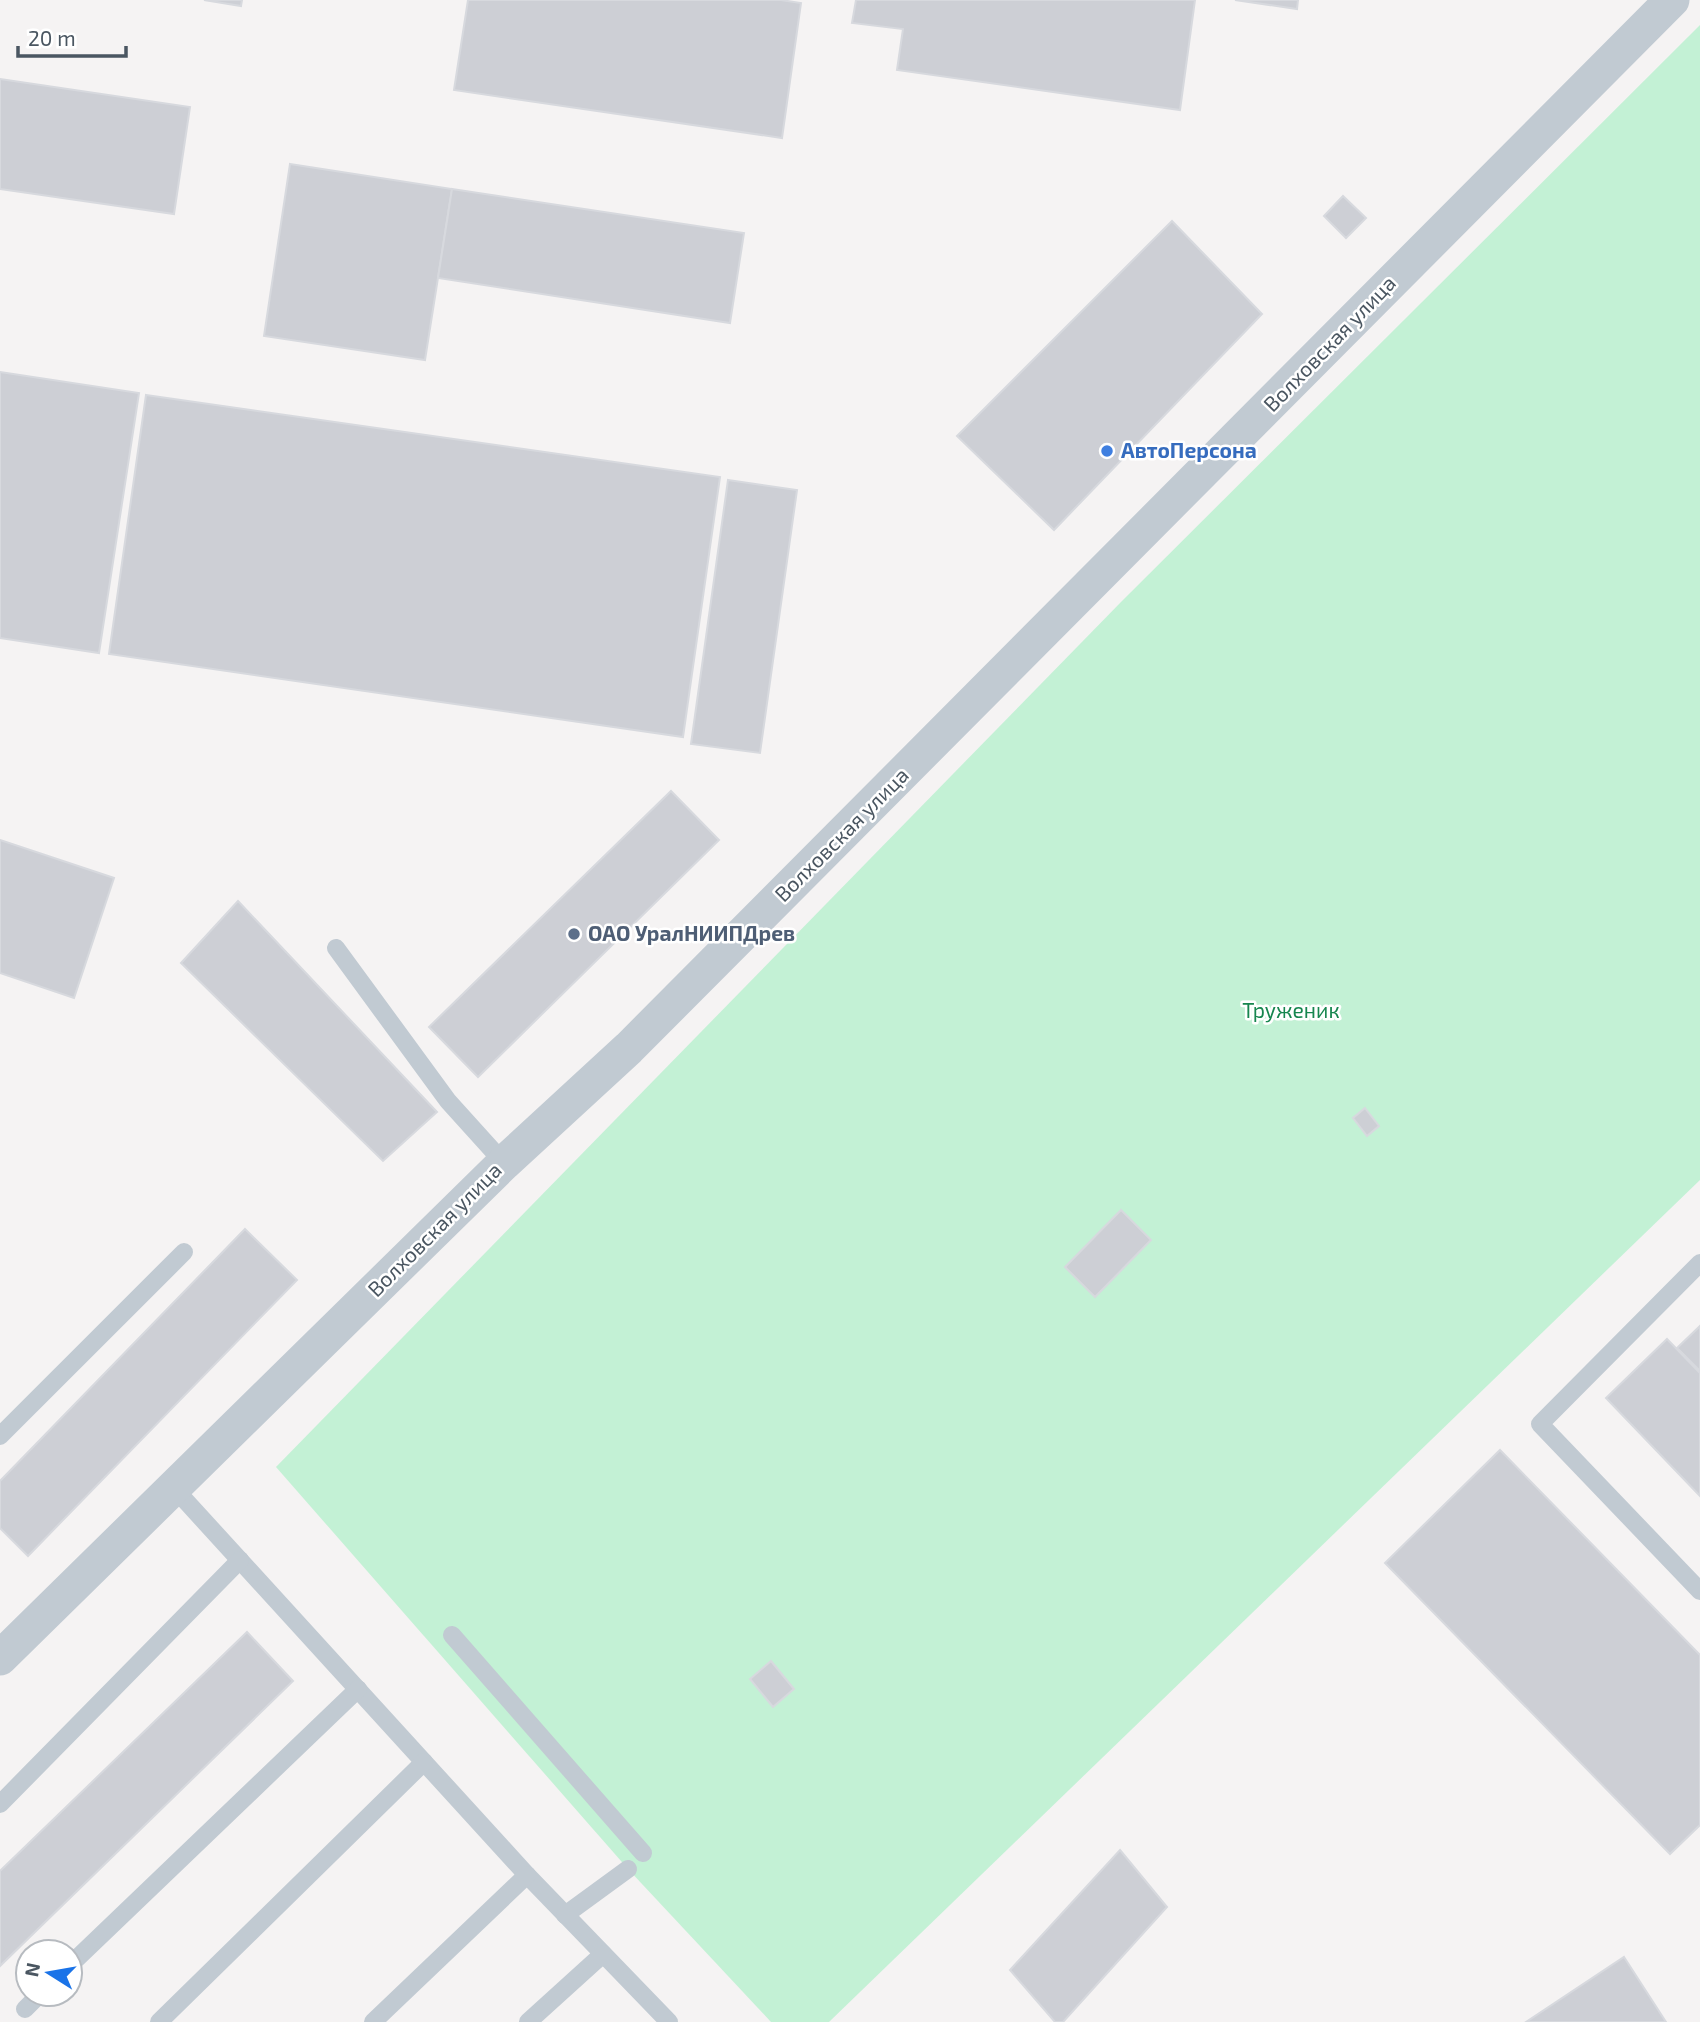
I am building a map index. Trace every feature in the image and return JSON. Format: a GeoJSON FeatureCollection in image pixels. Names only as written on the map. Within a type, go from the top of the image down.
{"type":"FeatureCollection","features":[{"type":"Feature","properties":{"kind":"street","name":"Волховская улица"},"geometry":{"type":"LineString","coordinates":[[0,1658],[503,1163],[629,1048],[1672,0]]}},
{"type":"Feature","properties":{"kind":"lane"},"geometry":{"type":"LineString","coordinates":[[336,948],[448,1101],[503,1163]]}},
{"type":"Feature","properties":{"kind":"lane"},"geometry":{"type":"LineString","coordinates":[[0,1436],[184,1252]]}},
{"type":"Feature","properties":{"kind":"lane"},"geometry":{"type":"LineString","coordinates":[[1700,1263],[1540,1424],[1700,1591]]}},
{"type":"Feature","properties":{"kind":"lane"},"geometry":{"type":"LineString","coordinates":[[174,1488],[527,1875],[669,2022]]}},
{"type":"Feature","properties":{"kind":"lane"},"geometry":{"type":"LineString","coordinates":[[0,1804],[240,1560]]}},
{"type":"Feature","properties":{"kind":"lane"},"geometry":{"type":"LineString","coordinates":[[452,1635],[643,1853]]}},
{"type":"Feature","properties":{"kind":"lane"},"geometry":{"type":"LineString","coordinates":[[84,1952],[358,1689]]}},
{"type":"Feature","properties":{"kind":"lane"},"geometry":{"type":"LineString","coordinates":[[159,2022],[424,1762]]}},
{"type":"Feature","properties":{"kind":"lane"},"geometry":{"type":"LineString","coordinates":[[565,1915],[628,1869]]}},
{"type":"Feature","properties":{"kind":"lane"},"geometry":{"type":"LineString","coordinates":[[373,2022],[527,1875]]}},
{"type":"Feature","properties":{"kind":"lane"},"geometry":{"type":"LineString","coordinates":[[528,2022],[603,1954]]}},
{"type":"Feature","properties":{"kind":"green space","name":"Труженик"},"geometry":{"type":"Polygon","coordinates":[[[1700,25],[1700,1180],[829,2022],[771,2022],[628,1869],[276,1467],[1121,602],[1700,25]]]}},
{"type":"Feature","properties":{"kind":"building"},"geometry":{"type":"Polygon","coordinates":[[[204,0],[242,0],[241,6],[204,0]]]}},
{"type":"Feature","properties":{"kind":"building"},"geometry":{"type":"Polygon","coordinates":[[[468,0],[781,0],[801,3],[782,138],[454,90],[468,0]]]}},
{"type":"Feature","properties":{"kind":"building"},"geometry":{"type":"Polygon","coordinates":[[[856,0],[1195,0],[1180,110],[897,70],[903,29],[852,23],[856,0]]]}},
{"type":"Feature","properties":{"kind":"building"},"geometry":{"type":"Polygon","coordinates":[[[1235,0],[1298,0],[1297,9],[1235,0]]]}},
{"type":"Feature","properties":{"kind":"building"},"geometry":{"type":"Polygon","coordinates":[[[0,79],[190,107],[174,214],[0,189],[0,79]]]}},
{"type":"Feature","properties":{"kind":"building"},"geometry":{"type":"Polygon","coordinates":[[[290,164],[452,189],[425,360],[264,336],[290,164]]]}},
{"type":"Feature","properties":{"kind":"building"},"geometry":{"type":"Polygon","coordinates":[[[452,189],[744,233],[730,323],[438,278],[452,189]]]}},
{"type":"Feature","properties":{"kind":"building"},"geometry":{"type":"Polygon","coordinates":[[[1343,196],[1366,218],[1346,238],[1324,216],[1343,196]]]}},
{"type":"Feature","properties":{"kind":"building"},"geometry":{"type":"Polygon","coordinates":[[[1172,221],[1262,314],[1054,530],[957,436],[1172,221]]]}},
{"type":"Feature","properties":{"kind":"building"},"geometry":{"type":"Polygon","coordinates":[[[0,372],[139,393],[99,653],[0,638],[0,372]]]}},
{"type":"Feature","properties":{"kind":"building"},"geometry":{"type":"Polygon","coordinates":[[[146,395],[720,477],[683,737],[109,654],[146,395]]]}},
{"type":"Feature","properties":{"kind":"building"},"geometry":{"type":"Polygon","coordinates":[[[728,480],[797,490],[760,753],[691,744],[728,480]]]}},
{"type":"Feature","properties":{"kind":"building","name":"ОАО УралНИИПДрев"},"geometry":{"type":"Polygon","coordinates":[[[671,791],[719,840],[478,1077],[429,1027],[671,791]]]}},
{"type":"Feature","properties":{"kind":"building"},"geometry":{"type":"Polygon","coordinates":[[[0,840],[114,878],[74,998],[0,973],[0,840]]]}},
{"type":"Feature","properties":{"kind":"building"},"geometry":{"type":"Polygon","coordinates":[[[238,901],[437,1112],[383,1161],[181,963],[238,901]]]}},
{"type":"Feature","properties":{"kind":"building"},"geometry":{"type":"Polygon","coordinates":[[[1365,1108],[1379,1126],[1367,1136],[1353,1118],[1365,1108]]]}},
{"type":"Feature","properties":{"kind":"building"},"geometry":{"type":"Polygon","coordinates":[[[1121,1210],[1151,1240],[1095,1297],[1065,1267],[1121,1210]]]}},
{"type":"Feature","properties":{"kind":"building"},"geometry":{"type":"Polygon","coordinates":[[[245,1229],[297,1280],[28,1556],[0,1528],[0,1481],[245,1229]]]}},
{"type":"Feature","properties":{"kind":"building"},"geometry":{"type":"Polygon","coordinates":[[[1700,1326],[1700,1371],[1677,1348],[1700,1326]]]}},
{"type":"Feature","properties":{"kind":"building"},"geometry":{"type":"Polygon","coordinates":[[[1667,1339],[1700,1373],[1700,1496],[1606,1398],[1667,1339]]]}},
{"type":"Feature","properties":{"kind":"building"},"geometry":{"type":"Polygon","coordinates":[[[1500,1450],[1700,1655],[1700,1825],[1670,1854],[1385,1563],[1500,1450]]]}},
{"type":"Feature","properties":{"kind":"building"},"geometry":{"type":"Polygon","coordinates":[[[247,1632],[293,1681],[29,1938],[14,1938],[14,1952],[0,1966],[0,1871],[247,1632]]]}},
{"type":"Feature","properties":{"kind":"building"},"geometry":{"type":"Polygon","coordinates":[[[771,1661],[794,1689],[773,1707],[750,1679],[771,1661]]]}},
{"type":"Feature","properties":{"kind":"building"},"geometry":{"type":"Polygon","coordinates":[[[1120,1850],[1167,1907],[1063,2022],[1055,2022],[1010,1970],[1120,1850]]]}},
{"type":"Feature","properties":{"kind":"building"},"geometry":{"type":"Polygon","coordinates":[[[1624,1957],[1666,2022],[1526,2022],[1624,1957]]]}},
{"type":"Feature","properties":{"kind":"place","name":"АвтоПерсона"},"geometry":{"type":"Point","coordinates":[1107,451]}},
{"type":"Feature","properties":{"kind":"place","name":"ОАО УралНИИПДрев"},"geometry":{"type":"Point","coordinates":[574,934]}}]}
